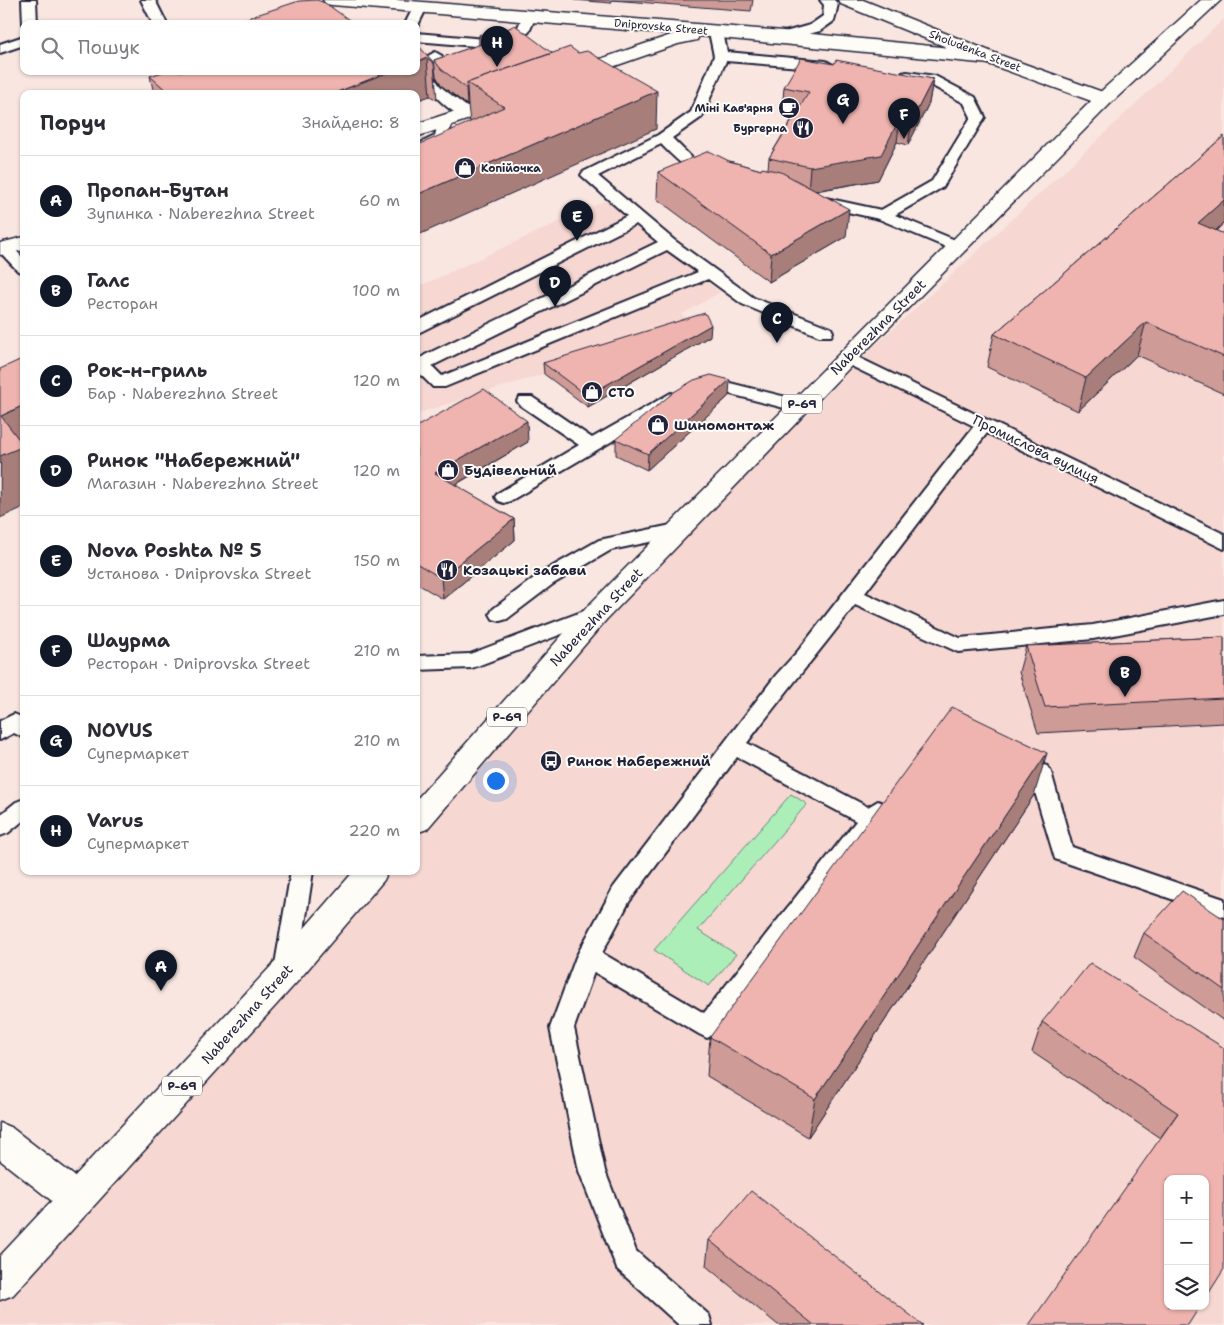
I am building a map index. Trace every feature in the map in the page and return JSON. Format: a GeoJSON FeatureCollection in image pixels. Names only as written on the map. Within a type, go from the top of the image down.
{"type":"FeatureCollection","features":[{"type":"Feature","properties":{"kind":"main road","name":"Sholudenka Street"},"geometry":{"type":"LineString","coordinates":[[847,0],[990,58],[1104,99]]}},
{"type":"Feature","properties":{"kind":"main road","name":"Naberezhna Street"},"geometry":{"type":"LineString","coordinates":[[420,816],[597,613],[847,357],[959,247],[1104,99],[1212,0]]}},
{"type":"Feature","properties":{"kind":"main road","name":"Dniprovska Street"},"geometry":{"type":"LineString","coordinates":[[326,2],[529,16],[783,37],[990,58]]}},
{"type":"Feature","properties":{"kind":"main road"},"geometry":{"type":"LineString","coordinates":[[551,83],[674,39],[716,32]]}},
{"type":"Feature","properties":{"kind":"main road"},"geometry":{"type":"LineString","coordinates":[[420,130],[523,93]]}},
{"type":"Feature","properties":{"kind":"main road","name":"Naberezhna Street"},"geometry":{"type":"LineString","coordinates":[[0,1282],[78,1200],[286,972],[370,875]]}},
{"type":"Feature","properties":{"kind":"main road"},"geometry":{"type":"LineString","coordinates":[[0,1139],[78,1200]]}},
{"type":"Feature","properties":{"kind":"lane"},"geometry":{"type":"LineString","coordinates":[[29,0],[30,20]]}},
{"type":"Feature","properties":{"kind":"lane"},"geometry":{"type":"LineString","coordinates":[[148,0],[158,20]]}},
{"type":"Feature","properties":{"kind":"lane"},"geometry":{"type":"LineString","coordinates":[[783,37],[815,28],[829,18],[831,4],[827,0]]}},
{"type":"Feature","properties":{"kind":"lane"},"geometry":{"type":"LineString","coordinates":[[420,37],[499,44],[524,29],[529,16]]}},
{"type":"Feature","properties":{"kind":"lane"},"geometry":{"type":"LineString","coordinates":[[716,32],[721,56],[697,114],[663,138],[588,175],[668,243],[748,301],[825,332]]}},
{"type":"Feature","properties":{"kind":"lane"},"geometry":{"type":"LineString","coordinates":[[0,49],[20,42]]}},
{"type":"Feature","properties":{"kind":"lane"},"geometry":{"type":"LineString","coordinates":[[435,56],[480,42]]}},
{"type":"Feature","properties":{"kind":"lane"},"geometry":{"type":"LineString","coordinates":[[420,46],[435,56]]}},
{"type":"Feature","properties":{"kind":"lane"},"geometry":{"type":"LineString","coordinates":[[435,56],[433,66],[426,76],[436,90],[467,114]]}},
{"type":"Feature","properties":{"kind":"lane"},"geometry":{"type":"LineString","coordinates":[[721,56],[845,67]]}},
{"type":"Feature","properties":{"kind":"lane"},"geometry":{"type":"LineString","coordinates":[[883,216],[938,184],[978,117],[970,100],[930,79],[892,74]]}},
{"type":"Feature","properties":{"kind":"lane"},"geometry":{"type":"LineString","coordinates":[[420,149],[442,138],[445,122]]}},
{"type":"Feature","properties":{"kind":"lane"},"geometry":{"type":"LineString","coordinates":[[663,138],[687,161],[725,179]]}},
{"type":"Feature","properties":{"kind":"lane"},"geometry":{"type":"LineString","coordinates":[[807,199],[883,216],[959,247]]}},
{"type":"Feature","properties":{"kind":"lane"},"geometry":{"type":"LineString","coordinates":[[420,327],[638,217]]}},
{"type":"Feature","properties":{"kind":"lane"},"geometry":{"type":"LineString","coordinates":[[420,367],[439,355],[668,243]]}},
{"type":"Feature","properties":{"kind":"lane"},"geometry":{"type":"LineString","coordinates":[[10,246],[20,262]]}},
{"type":"Feature","properties":{"kind":"lane"},"geometry":{"type":"LineString","coordinates":[[420,369],[439,383],[709,273]]}},
{"type":"Feature","properties":{"kind":"lane","name":"Промислова вулиця"},"geometry":{"type":"LineString","coordinates":[[847,357],[1224,542]]}},
{"type":"Feature","properties":{"kind":"lane"},"geometry":{"type":"LineString","coordinates":[[504,497],[687,390],[710,383],[800,406]]}},
{"type":"Feature","properties":{"kind":"lane"},"geometry":{"type":"LineString","coordinates":[[526,401],[592,446]]}},
{"type":"Feature","properties":{"kind":"lane"},"geometry":{"type":"LineString","coordinates":[[699,1325],[626,1260],[592,1171],[562,1028],[588,957],[621,895],[783,680],[852,595],[985,424]]}},
{"type":"Feature","properties":{"kind":"lane"},"geometry":{"type":"LineString","coordinates":[[500,614],[546,579],[606,545],[681,529]]}},
{"type":"Feature","properties":{"kind":"lane"},"geometry":{"type":"LineString","coordinates":[[852,595],[958,644],[1093,632],[1224,607]]}},
{"type":"Feature","properties":{"kind":"lane"},"geometry":{"type":"LineString","coordinates":[[420,663],[472,661],[597,613]]}},
{"type":"Feature","properties":{"kind":"lane"},"geometry":{"type":"LineString","coordinates":[[734,746],[871,819]]}},
{"type":"Feature","properties":{"kind":"lane"},"geometry":{"type":"LineString","coordinates":[[1040,772],[1063,852],[1224,908]]}},
{"type":"Feature","properties":{"kind":"lane"},"geometry":{"type":"LineString","coordinates":[[588,957],[707,1027],[888,796]]}},
{"type":"Feature","properties":{"kind":"lane"},"geometry":{"type":"LineString","coordinates":[[0,827],[20,811]]}},
{"type":"Feature","properties":{"kind":"lane"},"geometry":{"type":"LineString","coordinates":[[286,972],[301,875]]}},
{"type":"Feature","properties":{"kind":"shaded area"},"geometry":{"type":"Polygon","coordinates":[[[1224,19],[1224,1325],[0,1325],[0,1280],[369,875],[420,875],[420,817],[646,564],[806,416],[866,354],[1101,137],[1224,19]]]}},
{"type":"Feature","properties":{"kind":"shaded area"},"geometry":{"type":"Polygon","coordinates":[[[606,200],[720,292],[681,315],[703,324],[420,413],[420,286],[606,200]]]}},
{"type":"Feature","properties":{"kind":"green space"},"geometry":{"type":"Polygon","coordinates":[[[791,794],[807,804],[698,930],[736,954],[709,986],[654,950],[791,794]]]}},
{"type":"Feature","properties":{"kind":"building"},"geometry":{"type":"Polygon","coordinates":[[[317,0],[325,3],[349,20],[241,20],[299,1],[317,0]]]}},
{"type":"Feature","properties":{"kind":"building"},"geometry":{"type":"Polygon","coordinates":[[[515,25],[552,53],[467,83],[467,88],[441,69],[434,60],[487,42],[479,35],[488,32],[499,33],[515,25]]]}},
{"type":"Feature","properties":{"kind":"building"},"geometry":{"type":"Polygon","coordinates":[[[420,47],[434,63],[427,58],[420,61],[420,47]]]}},
{"type":"Feature","properties":{"kind":"building"},"geometry":{"type":"Polygon","coordinates":[[[570,47],[578,53],[587,51],[657,91],[420,193],[420,144],[504,107],[467,83],[570,47]]]}},
{"type":"Feature","properties":{"kind":"building"},"geometry":{"type":"Polygon","coordinates":[[[801,58],[834,64],[836,60],[933,79],[912,120],[900,118],[881,155],[810,167],[769,158],[809,92],[784,87],[801,58]]]}},
{"type":"Feature","properties":{"kind":"building"},"geometry":{"type":"Polygon","coordinates":[[[381,75],[342,90],[166,90],[150,76],[381,75]]]}},
{"type":"Feature","properties":{"kind":"building"},"geometry":{"type":"Polygon","coordinates":[[[1224,136],[1224,200],[1198,223],[1224,234],[1224,357],[1146,322],[1086,378],[994,334],[1224,136]]]}},
{"type":"Feature","properties":{"kind":"building"},"geometry":{"type":"Polygon","coordinates":[[[709,151],[729,161],[761,170],[762,168],[781,172],[849,209],[771,254],[658,172],[709,151]]]}},
{"type":"Feature","properties":{"kind":"building"},"geometry":{"type":"Polygon","coordinates":[[[705,313],[711,325],[587,396],[543,363],[705,313]]]}},
{"type":"Feature","properties":{"kind":"building"},"geometry":{"type":"Polygon","coordinates":[[[20,360],[20,407],[1,416],[20,441],[20,448],[0,456],[0,369],[20,360]]]}},
{"type":"Feature","properties":{"kind":"building"},"geometry":{"type":"Polygon","coordinates":[[[711,375],[730,380],[648,454],[616,439],[674,392],[694,380],[711,375]]]}},
{"type":"Feature","properties":{"kind":"building"},"geometry":{"type":"Polygon","coordinates":[[[484,389],[527,421],[435,473],[514,519],[441,578],[420,565],[420,425],[484,389]]]}},
{"type":"Feature","properties":{"kind":"building"},"geometry":{"type":"Polygon","coordinates":[[[1224,637],[1224,698],[1045,707],[1026,646],[1224,637]]]}},
{"type":"Feature","properties":{"kind":"building"},"geometry":{"type":"Polygon","coordinates":[[[952,707],[1047,753],[815,1099],[710,1037],[952,707]]]}},
{"type":"Feature","properties":{"kind":"building"},"geometry":{"type":"Polygon","coordinates":[[[1182,891],[1224,919],[1224,990],[1144,933],[1182,891]]]}},
{"type":"Feature","properties":{"kind":"building"},"geometry":{"type":"Polygon","coordinates":[[[1090,963],[1224,1048],[1224,1269],[1209,1293],[1209,1175],[1164,1175],[1164,1310],[1197,1310],[1188,1325],[1029,1325],[1178,1113],[1042,1022],[1090,963]]]}},
{"type":"Feature","properties":{"kind":"building"},"geometry":{"type":"Polygon","coordinates":[[[751,1191],[923,1325],[814,1325],[709,1240],[751,1191]]]}},
{"type":"Feature","properties":{"kind":"place","name":"Varus"},"geometry":{"type":"Point","coordinates":[497,67]}},
{"type":"Feature","properties":{"kind":"place","name":"Міні Кав'ярня"},"geometry":{"type":"Point","coordinates":[789,108]}},
{"type":"Feature","properties":{"kind":"place","name":"NOVUS"},"geometry":{"type":"Point","coordinates":[843,124]}},
{"type":"Feature","properties":{"kind":"place","name":"Бургерна"},"geometry":{"type":"Point","coordinates":[803,128]}},
{"type":"Feature","properties":{"kind":"place","name":"Шаурма"},"geometry":{"type":"Point","coordinates":[904,139]}},
{"type":"Feature","properties":{"kind":"place","name":"Копійочка"},"geometry":{"type":"Point","coordinates":[465,168]}},
{"type":"Feature","properties":{"kind":"place","name":"Nova Poshta № 5"},"geometry":{"type":"Point","coordinates":[577,241]}},
{"type":"Feature","properties":{"kind":"place","name":"Ринок \"Набережний\""},"geometry":{"type":"Point","coordinates":[555,307]}},
{"type":"Feature","properties":{"kind":"place","name":"Рок-н-гриль"},"geometry":{"type":"Point","coordinates":[777,343]}},
{"type":"Feature","properties":{"kind":"place","name":"СТО"},"geometry":{"type":"Point","coordinates":[592,392]}},
{"type":"Feature","properties":{"kind":"place","name":"Шиномонтаж"},"geometry":{"type":"Point","coordinates":[658,425]}},
{"type":"Feature","properties":{"kind":"place","name":"Будівельний"},"geometry":{"type":"Point","coordinates":[448,470]}},
{"type":"Feature","properties":{"kind":"place","name":"Козацькі забави"},"geometry":{"type":"Point","coordinates":[447,570]}},
{"type":"Feature","properties":{"kind":"place","name":"Галс"},"geometry":{"type":"Point","coordinates":[1125,697]}},
{"type":"Feature","properties":{"kind":"place","name":"Ринок Набережний"},"geometry":{"type":"Point","coordinates":[551,761]}},
{"type":"Feature","properties":{"kind":"place","name":"Пропан-Бутан"},"geometry":{"type":"Point","coordinates":[161,991]}}]}
